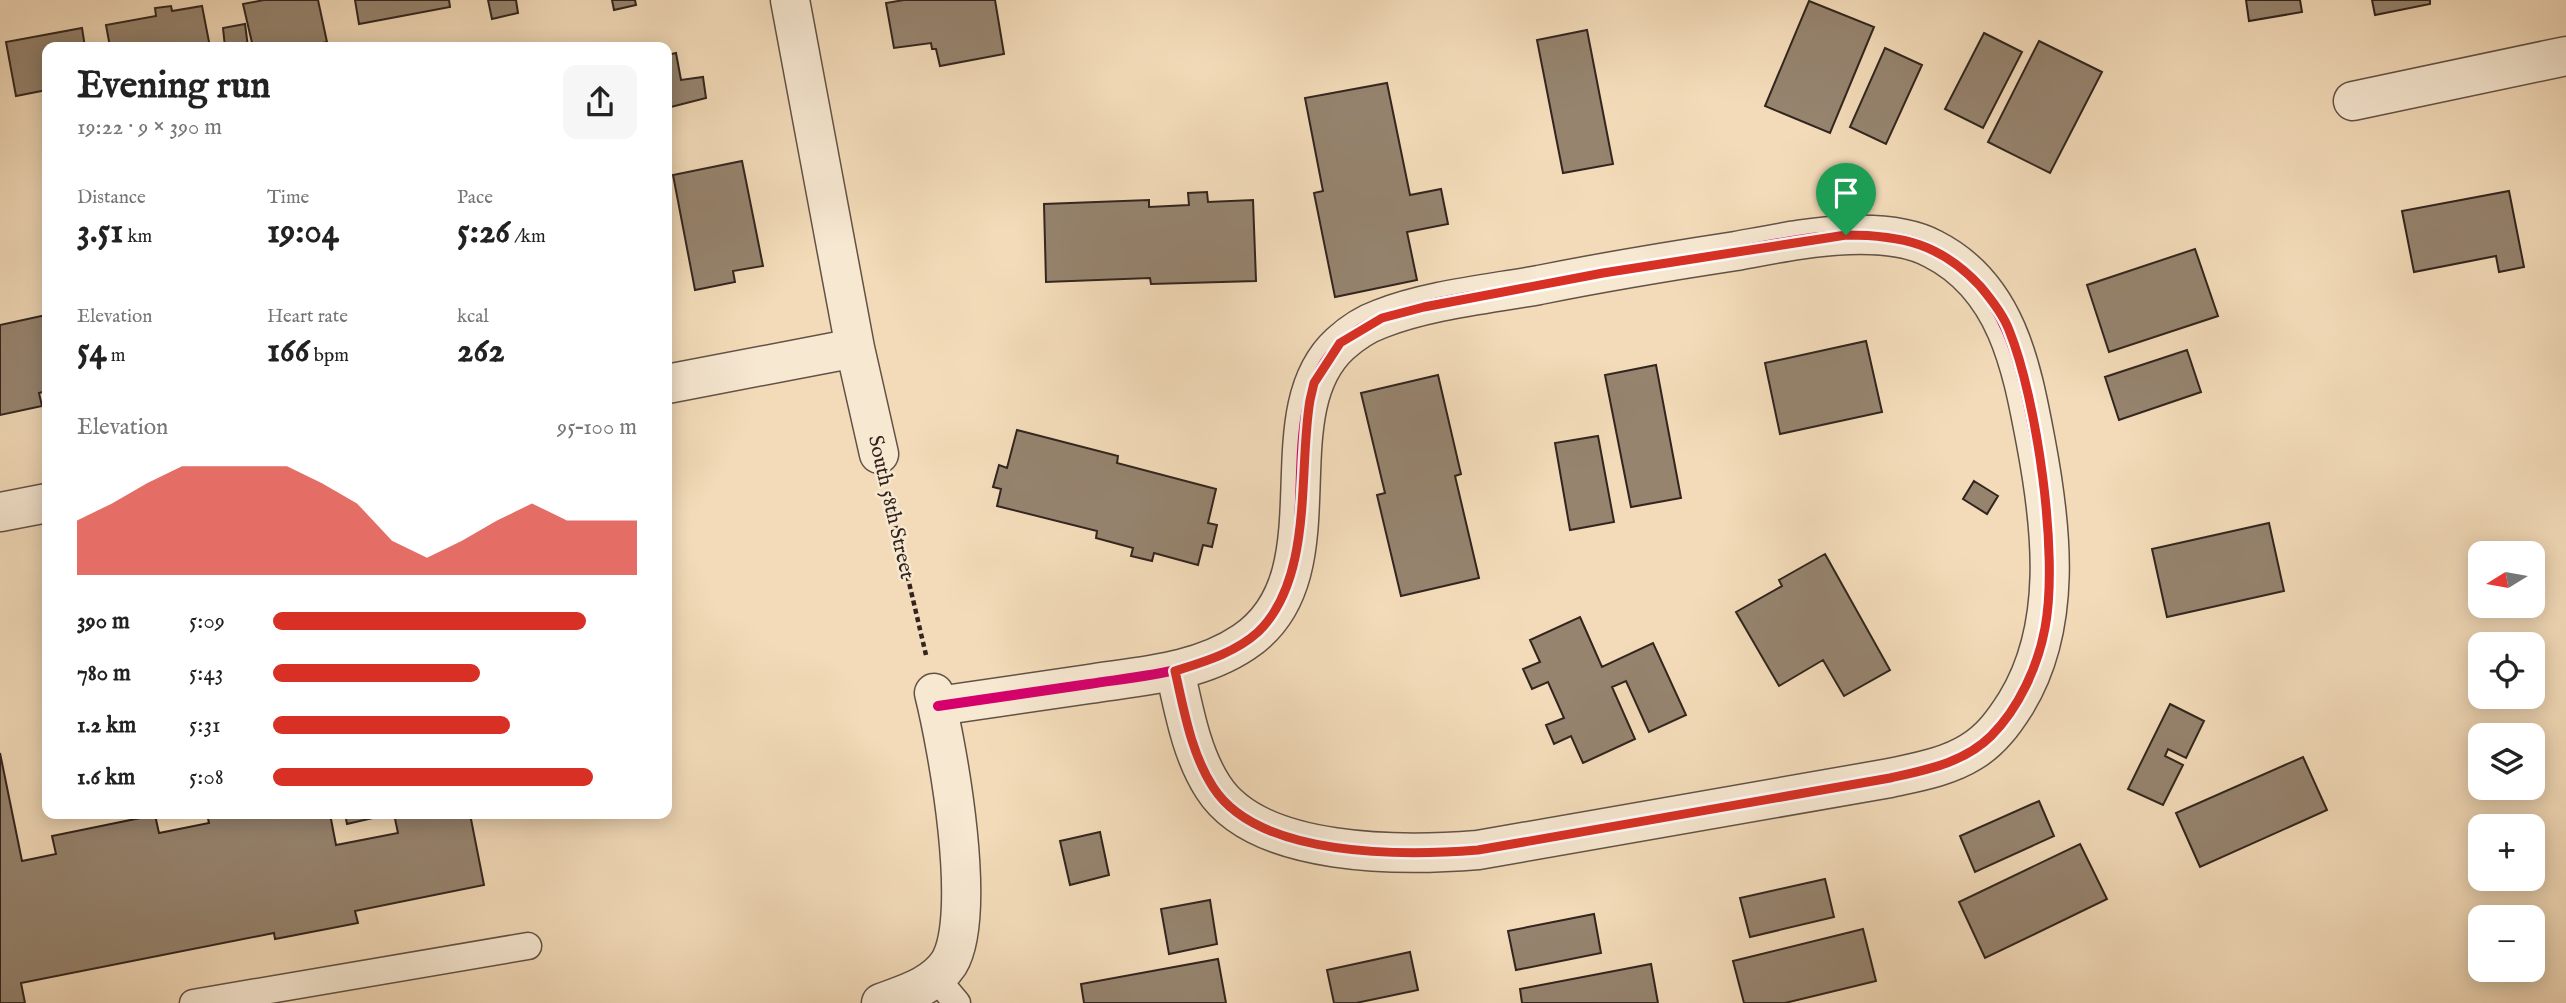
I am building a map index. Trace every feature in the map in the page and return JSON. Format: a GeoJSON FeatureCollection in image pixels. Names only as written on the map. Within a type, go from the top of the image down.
{"type":"FeatureCollection","features":[{"type":"Feature","properties":{"kind":"street","name":"South 58th Street"},"geometry":{"type":"LineString","coordinates":[[790,0],[855,348],[879,454]]}},
{"type":"Feature","properties":{"kind":"street"},"geometry":{"type":"LineString","coordinates":[[2353,101],[2566,56]]}},
{"type":"Feature","properties":{"kind":"street"},"geometry":{"type":"LineString","coordinates":[[881,1003],[947,990],[948,963],[957,944],[961,924],[958,848],[936,700],[1175,671],[1207,660],[1243,643],[1258,632],[1275,610],[1288,582],[1297,545],[1306,421],[1314,383],[1340,343],[1382,318],[1424,307],[1603,273],[1821,237],[1861,235],[1915,242],[1934,249],[1981,287],[2008,329],[2029,406],[2040,467],[2049,560],[2048,609],[2035,665],[2016,703],[1990,738],[1955,760],[1890,778],[1478,850],[1412,853],[1370,851],[1281,836],[1242,817],[1225,802],[1214,789],[1196,753],[1175,671]]}},
{"type":"Feature","properties":{"kind":"street"},"geometry":{"type":"LineString","coordinates":[[672,383],[855,348]]}},
{"type":"Feature","properties":{"kind":"street"},"geometry":{"type":"LineString","coordinates":[[0,512],[42,504]]}},
{"type":"Feature","properties":{"kind":"lane"},"geometry":{"type":"LineString","coordinates":[[193,1003],[528,946]]}},
{"type":"Feature","properties":{"kind":"building"},"geometry":{"type":"Polygon","coordinates":[[[264,0],[318,0],[327,42],[252,42],[243,4],[264,0]]]}},
{"type":"Feature","properties":{"kind":"building"},"geometry":{"type":"Polygon","coordinates":[[[355,0],[449,0],[450,7],[359,24],[355,0]]]}},
{"type":"Feature","properties":{"kind":"building"},"geometry":{"type":"Polygon","coordinates":[[[488,0],[516,0],[518,13],[492,19],[488,0]]]}},
{"type":"Feature","properties":{"kind":"building"},"geometry":{"type":"Polygon","coordinates":[[[612,0],[635,0],[636,5],[614,10],[612,0]]]}},
{"type":"Feature","properties":{"kind":"building"},"geometry":{"type":"Polygon","coordinates":[[[904,0],[995,0],[1004,54],[940,66],[936,49],[932,49],[931,43],[894,48],[886,3],[904,0]]]}},
{"type":"Feature","properties":{"kind":"building"},"geometry":{"type":"Polygon","coordinates":[[[2246,0],[2300,0],[2302,12],[2249,21],[2246,0]]]}},
{"type":"Feature","properties":{"kind":"building"},"geometry":{"type":"Polygon","coordinates":[[[2372,0],[2430,0],[2430,4],[2375,15],[2372,0]]]}},
{"type":"Feature","properties":{"kind":"building"},"geometry":{"type":"Polygon","coordinates":[[[1809,1],[1874,27],[1830,133],[1765,106],[1809,1]]]}},
{"type":"Feature","properties":{"kind":"building"},"geometry":{"type":"Polygon","coordinates":[[[171,6],[172,11],[202,6],[209,42],[109,42],[106,25],[156,16],[155,8],[171,6]]]}},
{"type":"Feature","properties":{"kind":"building"},"geometry":{"type":"Polygon","coordinates":[[[245,24],[247,42],[224,42],[223,28],[245,24]]]}},
{"type":"Feature","properties":{"kind":"building"},"geometry":{"type":"Polygon","coordinates":[[[82,28],[84,42],[42,42],[42,91],[16,96],[6,42],[82,28]]]}},
{"type":"Feature","properties":{"kind":"building"},"geometry":{"type":"Polygon","coordinates":[[[1587,30],[1613,164],[1563,173],[1537,40],[1587,30]]]}},
{"type":"Feature","properties":{"kind":"building"},"geometry":{"type":"Polygon","coordinates":[[[1984,33],[2022,52],[1983,128],[1945,109],[1984,33]]]}},
{"type":"Feature","properties":{"kind":"building"},"geometry":{"type":"Polygon","coordinates":[[[2039,41],[2102,72],[2050,173],[1988,142],[2039,41]]]}},
{"type":"Feature","properties":{"kind":"building"},"geometry":{"type":"Polygon","coordinates":[[[1885,48],[1922,65],[1886,144],[1850,127],[1885,48]]]}},
{"type":"Feature","properties":{"kind":"building"},"geometry":{"type":"Polygon","coordinates":[[[676,53],[681,80],[703,77],[706,98],[672,107],[672,54],[676,53]]]}},
{"type":"Feature","properties":{"kind":"building"},"geometry":{"type":"Polygon","coordinates":[[[1387,83],[1410,195],[1441,189],[1448,224],[1407,232],[1417,280],[1335,297],[1314,193],[1323,191],[1305,98],[1387,83]]]}},
{"type":"Feature","properties":{"kind":"building"},"geometry":{"type":"Polygon","coordinates":[[[742,161],[763,266],[733,271],[735,282],[695,290],[673,175],[742,161]]]}},
{"type":"Feature","properties":{"kind":"building"},"geometry":{"type":"Polygon","coordinates":[[[2509,191],[2524,267],[2499,272],[2496,256],[2414,272],[2402,211],[2509,191]]]}},
{"type":"Feature","properties":{"kind":"building"},"geometry":{"type":"Polygon","coordinates":[[[1207,192],[1208,202],[1253,200],[1256,281],[1151,284],[1150,278],[1046,282],[1044,204],[1149,200],[1149,207],[1189,205],[1188,193],[1207,192]]]}},
{"type":"Feature","properties":{"kind":"building"},"geometry":{"type":"Polygon","coordinates":[[[2195,249],[2218,316],[2109,352],[2087,285],[2195,249]]]}},
{"type":"Feature","properties":{"kind":"building"},"geometry":{"type":"Polygon","coordinates":[[[42,316],[42,392],[39,393],[42,406],[0,415],[0,325],[42,316]]]}},
{"type":"Feature","properties":{"kind":"building"},"geometry":{"type":"Polygon","coordinates":[[[1866,341],[1882,412],[1780,434],[1765,363],[1866,341]]]}},
{"type":"Feature","properties":{"kind":"building"},"geometry":{"type":"Polygon","coordinates":[[[2187,350],[2201,392],[2119,420],[2105,377],[2187,350]]]}},
{"type":"Feature","properties":{"kind":"building"},"geometry":{"type":"Polygon","coordinates":[[[1656,365],[1681,498],[1631,507],[1605,375],[1656,365]]]}},
{"type":"Feature","properties":{"kind":"building"},"geometry":{"type":"Polygon","coordinates":[[[1438,375],[1461,474],[1455,476],[1479,578],[1401,596],[1377,495],[1385,493],[1361,393],[1438,375]]]}},
{"type":"Feature","properties":{"kind":"building"},"geometry":{"type":"Polygon","coordinates":[[[1017,430],[1118,456],[1117,463],[1216,489],[1208,523],[1217,525],[1212,547],[1203,545],[1198,565],[1154,553],[1152,561],[1131,556],[1133,548],[1096,538],[1097,531],[997,506],[1001,489],[993,487],[999,465],[1007,468],[1017,430]]]}},
{"type":"Feature","properties":{"kind":"building"},"geometry":{"type":"Polygon","coordinates":[[[1598,436],[1614,522],[1570,530],[1555,443],[1598,436]]]}},
{"type":"Feature","properties":{"kind":"building"},"geometry":{"type":"Polygon","coordinates":[[[1974,481],[1998,496],[1987,514],[1963,499],[1974,481]]]}},
{"type":"Feature","properties":{"kind":"building"},"geometry":{"type":"Polygon","coordinates":[[[2269,523],[2284,591],[2167,617],[2152,549],[2269,523]]]}},
{"type":"Feature","properties":{"kind":"building"},"geometry":{"type":"Polygon","coordinates":[[[1825,554],[1890,670],[1844,696],[1823,660],[1779,686],[1736,612],[1782,586],[1779,580],[1825,554]]]}},
{"type":"Feature","properties":{"kind":"building"},"geometry":{"type":"Polygon","coordinates":[[[1580,617],[1602,667],[1653,643],[1686,715],[1649,732],[1626,681],[1612,687],[1635,739],[1583,763],[1571,736],[1554,744],[1546,725],[1564,718],[1548,682],[1532,689],[1523,669],[1540,662],[1530,640],[1580,617]]]}},
{"type":"Feature","properties":{"kind":"building"},"geometry":{"type":"Polygon","coordinates":[[[2170,704],[2204,721],[2186,758],[2168,749],[2165,756],[2183,765],[2163,805],[2128,789],[2170,704]]]}},
{"type":"Feature","properties":{"kind":"building"},"geometry":{"type":"Polygon","coordinates":[[[0,753],[22,861],[56,854],[52,836],[135,819],[156,819],[159,833],[209,823],[208,819],[331,819],[336,845],[398,833],[395,819],[471,819],[484,885],[355,911],[358,923],[275,939],[274,933],[21,983],[25,1003],[0,1003],[0,753]]]}},
{"type":"Feature","properties":{"kind":"building"},"geometry":{"type":"Polygon","coordinates":[[[2303,757],[2327,810],[2200,867],[2176,813],[2303,757]]]}},
{"type":"Feature","properties":{"kind":"building"},"geometry":{"type":"Polygon","coordinates":[[[2039,801],[2054,836],[1975,872],[1960,836],[2039,801]]]}},
{"type":"Feature","properties":{"kind":"building"},"geometry":{"type":"Polygon","coordinates":[[[346,819],[368,819],[347,824],[346,819]]]}},
{"type":"Feature","properties":{"kind":"building"},"geometry":{"type":"Polygon","coordinates":[[[1100,832],[1109,875],[1070,885],[1060,841],[1100,832]]]}},
{"type":"Feature","properties":{"kind":"building"},"geometry":{"type":"Polygon","coordinates":[[[2080,844],[2107,899],[1985,958],[1959,902],[2080,844]]]}},
{"type":"Feature","properties":{"kind":"building"},"geometry":{"type":"Polygon","coordinates":[[[1825,879],[1834,917],[1750,937],[1740,898],[1825,879]]]}},
{"type":"Feature","properties":{"kind":"building"},"geometry":{"type":"Polygon","coordinates":[[[1210,900],[1217,944],[1169,954],[1161,909],[1210,900]]]}},
{"type":"Feature","properties":{"kind":"building"},"geometry":{"type":"Polygon","coordinates":[[[1594,914],[1601,953],[1516,970],[1508,931],[1594,914]]]}},
{"type":"Feature","properties":{"kind":"building"},"geometry":{"type":"Polygon","coordinates":[[[1863,929],[1876,981],[1785,1003],[1744,1003],[1733,961],[1863,929]]]}},
{"type":"Feature","properties":{"kind":"building"},"geometry":{"type":"Polygon","coordinates":[[[1410,952],[1418,990],[1356,1003],[1334,1003],[1327,970],[1410,952]]]}},
{"type":"Feature","properties":{"kind":"building"},"geometry":{"type":"Polygon","coordinates":[[[1218,959],[1226,1003],[1084,1003],[1081,984],[1218,959]]]}},
{"type":"Feature","properties":{"kind":"building"},"geometry":{"type":"Polygon","coordinates":[[[1651,964],[1658,1003],[1522,1003],[1520,989],[1651,964]]]}},
{"type":"Feature","properties":{"kind":"cycle path"},"geometry":{"type":"LineString","coordinates":[[938,706],[1169,672],[1208,661],[1244,642],[1273,613],[1290,578],[1298,537],[1306,411],[1318,374],[1340,344],[1349,337],[1369,324],[1399,312],[1458,298],[1793,241],[1871,235],[1914,241],[1958,265],[1979,285],[2007,332],[2025,387],[2042,475],[2049,542],[2047,609],[2041,642],[2031,673],[2016,703],[2002,724],[1985,742],[1952,762],[1890,778],[1478,850],[1412,853],[1335,847],[1297,840],[1263,828],[1234,810],[1213,787],[1194,746],[1175,671]]}},
{"type":"Feature","properties":{"kind":"route"},"geometry":{"type":"LineString","coordinates":[[1846,235],[1889,237],[1915,242],[1948,258],[1981,287],[1998,310],[2018,358],[2040,467],[2049,560],[2049,598],[2045,629],[2035,665],[2016,703],[1990,738],[1955,760],[1890,778],[1478,850],[1412,853],[1370,851],[1307,841],[1281,836],[1261,827],[1242,817],[1225,802],[1214,789],[1196,753],[1175,671],[1243,643],[1258,632],[1275,610],[1288,582],[1297,545],[1306,421],[1314,383],[1340,343],[1382,318],[1424,307],[1603,273],[1846,235]]}}]}
